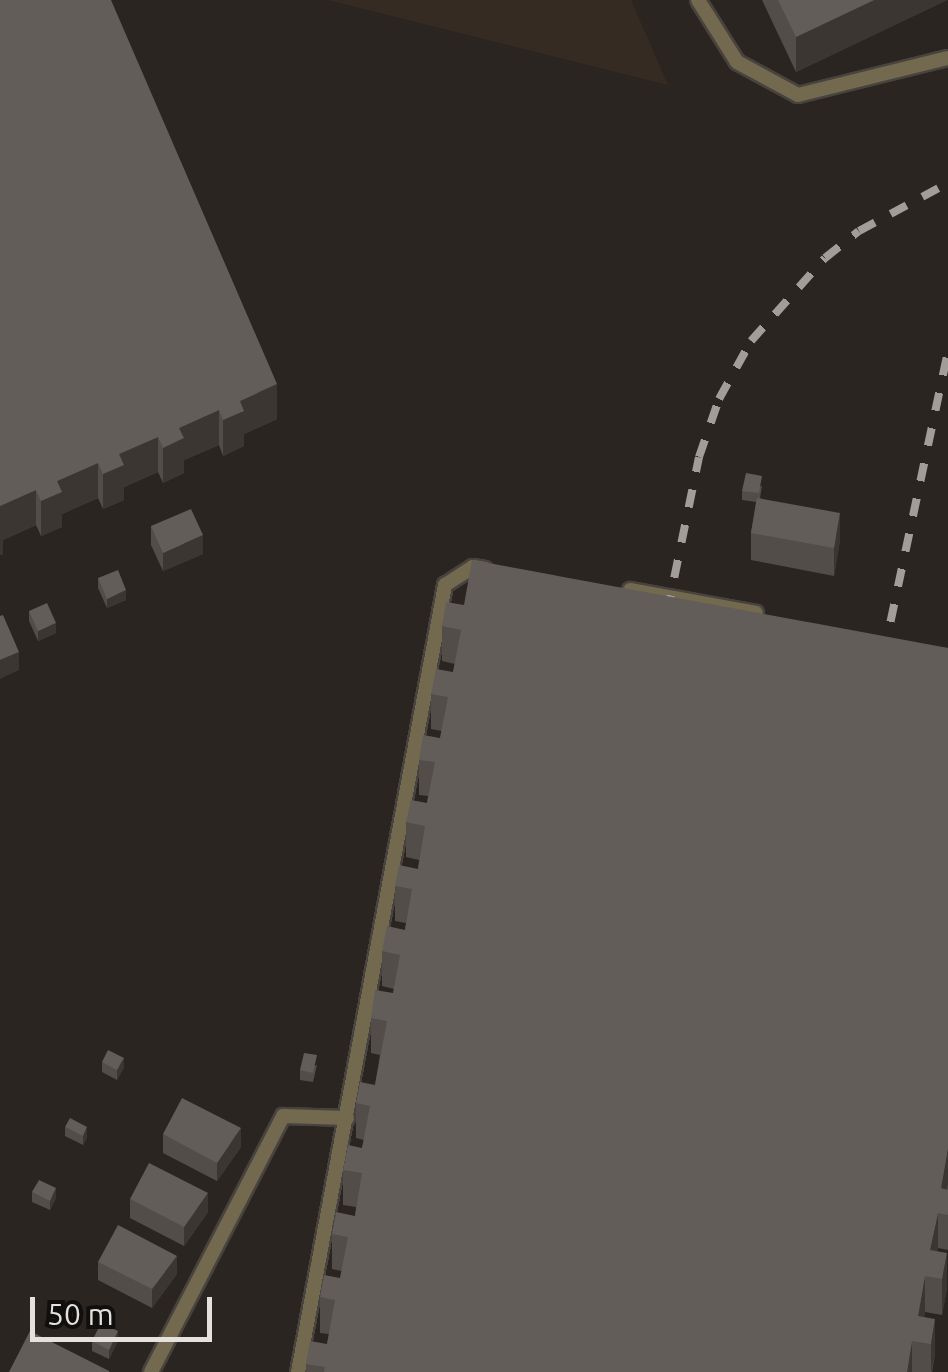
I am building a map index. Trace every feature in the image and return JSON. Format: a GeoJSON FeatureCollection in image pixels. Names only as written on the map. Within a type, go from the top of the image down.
{"type":"FeatureCollection","features":[{"type":"Feature","properties":{"kind":"lane"},"geometry":{"type":"LineString","coordinates":[[698,0],[737,62],[798,95],[948,58]]}},
{"type":"Feature","properties":{"kind":"lane"},"geometry":{"type":"LineString","coordinates":[[298,1372],[445,585],[473,567],[512,572]]}},
{"type":"Feature","properties":{"kind":"lane"},"geometry":{"type":"LineString","coordinates":[[611,587],[778,617]]}},
{"type":"Feature","properties":{"kind":"lane"},"geometry":{"type":"LineString","coordinates":[[151,1372],[283,1116],[347,1118]]}},
{"type":"Feature","properties":{"kind":"shaded area"},"geometry":{"type":"Polygon","coordinates":[[[325,0],[631,0],[668,85],[332,1],[325,0]]]}},
{"type":"Feature","properties":{"kind":"building"},"geometry":{"type":"Polygon","coordinates":[[[0,0],[111,0],[277,384],[240,401],[244,411],[223,420],[219,410],[179,428],[184,438],[163,448],[158,437],[119,454],[124,465],[103,474],[98,463],[57,481],[62,492],[41,501],[36,490],[0,506],[0,0]]]}},
{"type":"Feature","properties":{"kind":"building"},"geometry":{"type":"Polygon","coordinates":[[[778,0],[874,0],[796,37],[778,0]]]}},
{"type":"Feature","properties":{"kind":"building"},"geometry":{"type":"Polygon","coordinates":[[[746,473],[762,476],[759,493],[742,491],[746,473]]]}},
{"type":"Feature","properties":{"kind":"building"},"geometry":{"type":"Polygon","coordinates":[[[757,498],[840,513],[834,548],[751,533],[757,498]]]}},
{"type":"Feature","properties":{"kind":"building"},"geometry":{"type":"Polygon","coordinates":[[[191,509],[203,535],[163,553],[151,526],[191,509]]]}},
{"type":"Feature","properties":{"kind":"building"},"geometry":{"type":"Polygon","coordinates":[[[472,560],[948,648],[948,1148],[941,1188],[948,1190],[948,1215],[938,1213],[930,1250],[947,1253],[942,1279],[925,1276],[918,1316],[935,1319],[931,1344],[912,1341],[907,1372],[324,1372],[325,1367],[306,1364],[310,1341],[327,1344],[335,1300],[320,1297],[324,1275],[340,1278],[348,1237],[332,1234],[336,1212],[355,1216],[362,1173],[343,1170],[348,1145],[362,1148],[370,1106],[356,1103],[360,1082],[375,1085],[387,1021],[371,1018],[375,990],[393,993],[400,955],[382,951],[387,926],[405,930],[412,889],[395,886],[399,865],[418,869],[425,826],[406,822],[411,800],[427,803],[435,762],[419,760],[423,735],[440,738],[448,697],[431,694],[436,669],[453,672],[461,630],[442,626],[446,602],[464,605],[472,560]]]}},
{"type":"Feature","properties":{"kind":"building"},"geometry":{"type":"Polygon","coordinates":[[[118,570],[126,590],[107,599],[98,578],[118,570]]]}},
{"type":"Feature","properties":{"kind":"building"},"geometry":{"type":"Polygon","coordinates":[[[47,603],[56,623],[38,631],[29,611],[47,603]]]}},
{"type":"Feature","properties":{"kind":"building"},"geometry":{"type":"Polygon","coordinates":[[[3,615],[19,652],[0,660],[0,616],[3,615]]]}},
{"type":"Feature","properties":{"kind":"building"},"geometry":{"type":"Polygon","coordinates":[[[108,1050],[124,1058],[117,1070],[102,1062],[108,1050]]]}},
{"type":"Feature","properties":{"kind":"building"},"geometry":{"type":"Polygon","coordinates":[[[304,1053],[317,1055],[313,1073],[300,1070],[304,1053]]]}},
{"type":"Feature","properties":{"kind":"building"},"geometry":{"type":"Polygon","coordinates":[[[182,1098],[241,1128],[217,1163],[163,1134],[182,1098]]]}},
{"type":"Feature","properties":{"kind":"building"},"geometry":{"type":"Polygon","coordinates":[[[70,1118],[87,1127],[83,1136],[65,1127],[70,1118]]]}},
{"type":"Feature","properties":{"kind":"building"},"geometry":{"type":"Polygon","coordinates":[[[149,1163],[208,1193],[184,1227],[130,1199],[149,1163]]]}},
{"type":"Feature","properties":{"kind":"building"},"geometry":{"type":"Polygon","coordinates":[[[39,1180],[56,1188],[50,1201],[32,1192],[39,1180]]]}},
{"type":"Feature","properties":{"kind":"building"},"geometry":{"type":"Polygon","coordinates":[[[118,1225],[177,1256],[152,1289],[98,1262],[118,1225]]]}},
{"type":"Feature","properties":{"kind":"building"},"geometry":{"type":"Polygon","coordinates":[[[101,1323],[118,1331],[109,1350],[92,1341],[101,1323]]]}},
{"type":"Feature","properties":{"kind":"building"},"geometry":{"type":"Polygon","coordinates":[[[30,1331],[109,1371],[109,1372],[9,1372],[30,1331]]]}},
{"type":"Feature","properties":{"kind":"railway"},"geometry":{"type":"LineString","coordinates":[[667,613],[699,457],[719,399],[751,341],[825,258],[859,231],[948,183]]}},
{"type":"Feature","properties":{"kind":"railway"},"geometry":{"type":"LineString","coordinates":[[883,657],[948,350]]}}]}
